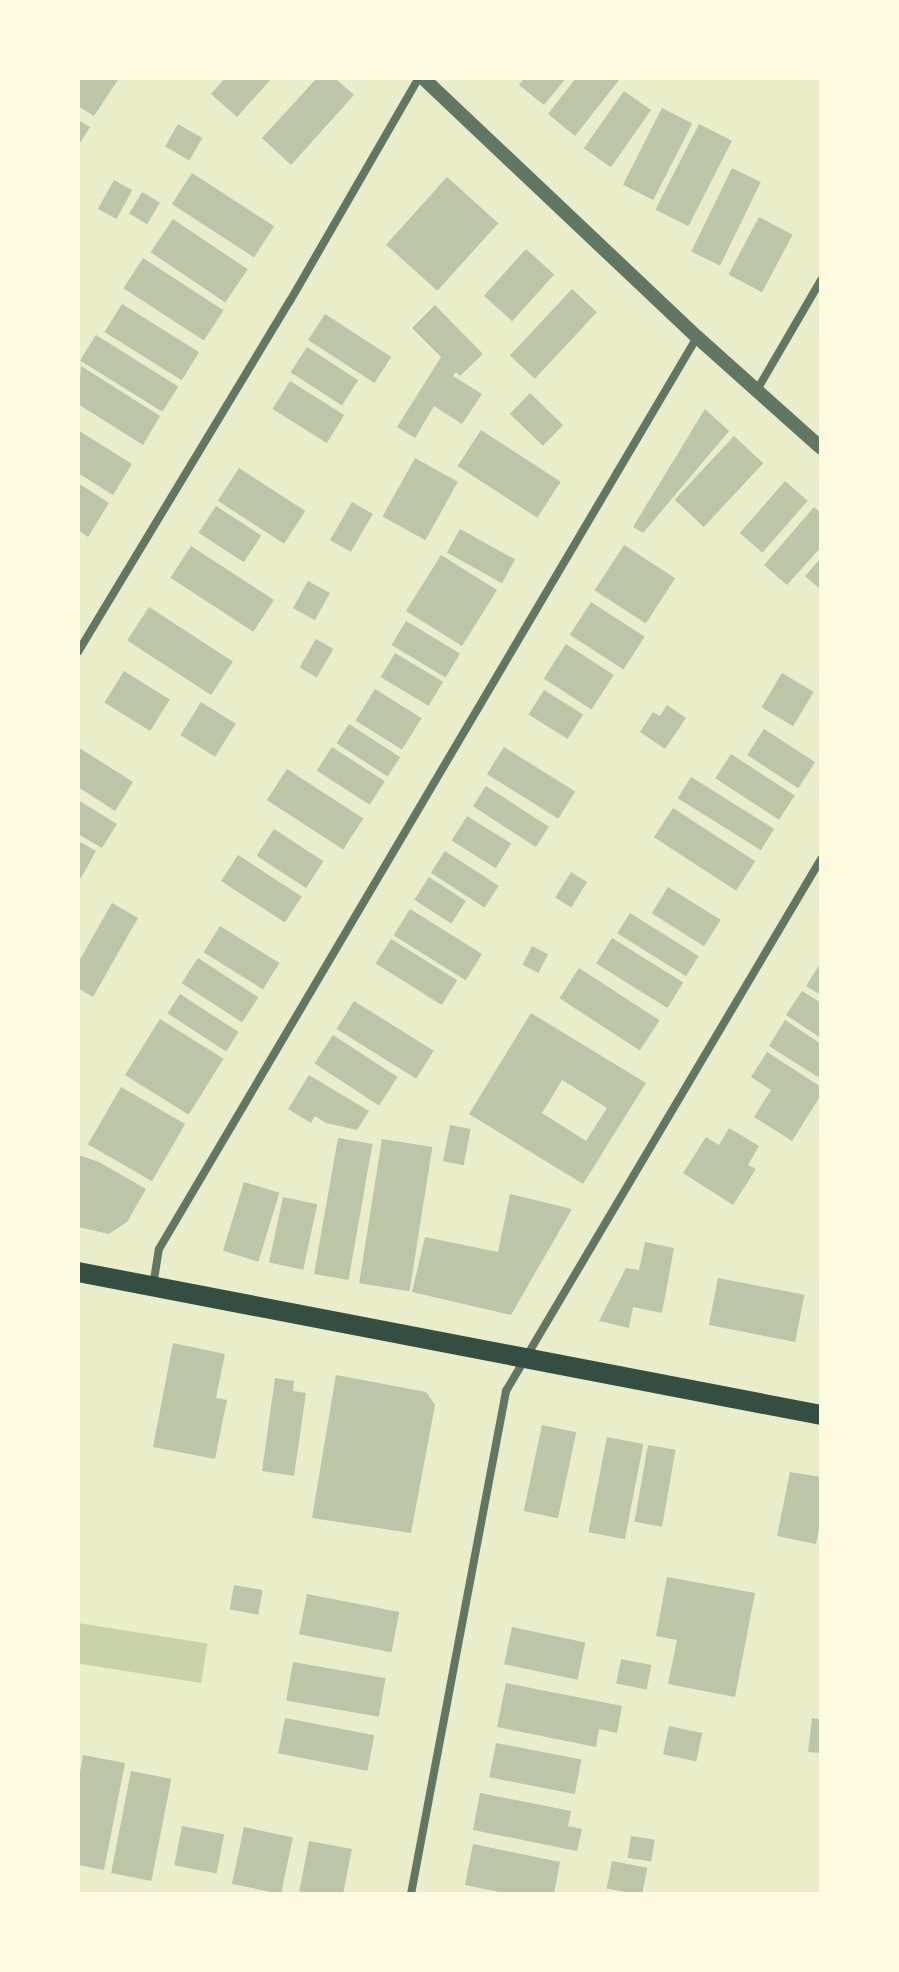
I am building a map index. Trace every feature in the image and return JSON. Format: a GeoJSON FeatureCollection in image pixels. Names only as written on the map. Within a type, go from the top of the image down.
{"type":"FeatureCollection","features":[{"type":"Feature","properties":{"kind":"main road"},"geometry":{"type":"LineString","coordinates":[[78,1272],[821,1415]]}},
{"type":"Feature","properties":{"kind":"street"},"geometry":{"type":"LineString","coordinates":[[78,652],[421,78],[697,337],[821,448]]}},
{"type":"Feature","properties":{"kind":"street"},"geometry":{"type":"LineString","coordinates":[[757,390],[821,280]]}},
{"type":"Feature","properties":{"kind":"street"},"geometry":{"type":"LineString","coordinates":[[153,1287],[159,1249],[697,337]]}},
{"type":"Feature","properties":{"kind":"street"},"geometry":{"type":"LineString","coordinates":[[411,1894],[506,1391],[821,859]]}},
{"type":"Feature","properties":{"kind":"green space"},"geometry":{"type":"Polygon","coordinates":[[[78,1623],[207,1643],[201,1683],[78,1663],[78,1623]]]}},
{"type":"Feature","properties":{"kind":"building"},"geometry":{"type":"Polygon","coordinates":[[[78,78],[119,78],[94,116],[78,106],[78,78]]]}},
{"type":"Feature","properties":{"kind":"building"},"geometry":{"type":"Polygon","coordinates":[[[225,78],[272,78],[237,117],[211,94],[225,78]]]}},
{"type":"Feature","properties":{"kind":"building"},"geometry":{"type":"Polygon","coordinates":[[[317,78],[335,78],[354,95],[291,165],[262,138],[317,78]]]}},
{"type":"Feature","properties":{"kind":"building"},"geometry":{"type":"Polygon","coordinates":[[[524,78],[566,78],[544,105],[519,85],[524,78]]]}},
{"type":"Feature","properties":{"kind":"building"},"geometry":{"type":"Polygon","coordinates":[[[576,78],[619,80],[575,136],[548,114],[576,78]]]}},
{"type":"Feature","properties":{"kind":"building"},"geometry":{"type":"Polygon","coordinates":[[[624,91],[651,110],[611,167],[584,148],[624,91]]]}},
{"type":"Feature","properties":{"kind":"building"},"geometry":{"type":"Polygon","coordinates":[[[662,108],[692,123],[653,200],[623,185],[662,108]]]}},
{"type":"Feature","properties":{"kind":"building"},"geometry":{"type":"Polygon","coordinates":[[[78,120],[90,127],[78,146],[78,120]]]}},
{"type":"Feature","properties":{"kind":"building"},"geometry":{"type":"Polygon","coordinates":[[[178,124],[202,138],[189,161],[165,147],[178,124]]]}},
{"type":"Feature","properties":{"kind":"building"},"geometry":{"type":"Polygon","coordinates":[[[699,124],[732,141],[688,226],[655,210],[699,124]]]}},
{"type":"Feature","properties":{"kind":"building"},"geometry":{"type":"Polygon","coordinates":[[[732,168],[761,182],[720,266],[691,252],[732,168]]]}},
{"type":"Feature","properties":{"kind":"building"},"geometry":{"type":"Polygon","coordinates":[[[192,173],[274,226],[254,257],[172,204],[192,173]]]}},
{"type":"Feature","properties":{"kind":"building"},"geometry":{"type":"Polygon","coordinates":[[[447,177],[498,223],[437,291],[386,245],[447,177]]]}},
{"type":"Feature","properties":{"kind":"building"},"geometry":{"type":"Polygon","coordinates":[[[114,180],[132,190],[116,219],[98,209],[114,180]]]}},
{"type":"Feature","properties":{"kind":"building"},"geometry":{"type":"Polygon","coordinates":[[[142,192],[160,203],[147,224],[129,213],[142,192]]]}},
{"type":"Feature","properties":{"kind":"building"},"geometry":{"type":"Polygon","coordinates":[[[759,217],[793,235],[762,292],[728,274],[759,217]]]}},
{"type":"Feature","properties":{"kind":"building"},"geometry":{"type":"Polygon","coordinates":[[[173,219],[248,269],[225,302],[151,252],[173,219]]]}},
{"type":"Feature","properties":{"kind":"building"},"geometry":{"type":"Polygon","coordinates":[[[526,249],[554,274],[512,321],[484,296],[526,249]]]}},
{"type":"Feature","properties":{"kind":"building"},"geometry":{"type":"Polygon","coordinates":[[[143,258],[224,310],[204,340],[123,288],[143,258]]]}},
{"type":"Feature","properties":{"kind":"building"},"geometry":{"type":"Polygon","coordinates":[[[572,289],[597,312],[535,379],[510,356],[572,289]]]}},
{"type":"Feature","properties":{"kind":"building"},"geometry":{"type":"Polygon","coordinates":[[[122,304],[199,352],[182,380],[105,332],[122,304]]]}},
{"type":"Feature","properties":{"kind":"building"},"geometry":{"type":"Polygon","coordinates":[[[435,305],[483,354],[460,376],[456,372],[453,376],[482,394],[462,424],[434,406],[415,438],[397,427],[441,357],[412,328],[435,305]]]}},
{"type":"Feature","properties":{"kind":"building"},"geometry":{"type":"Polygon","coordinates":[[[325,314],[391,357],[374,383],[308,340],[325,314]]]}},
{"type":"Feature","properties":{"kind":"building"},"geometry":{"type":"Polygon","coordinates":[[[96,335],[178,386],[162,412],[80,360],[96,335]]]}},
{"type":"Feature","properties":{"kind":"building"},"geometry":{"type":"Polygon","coordinates":[[[307,347],[358,380],[342,405],[291,372],[307,347]]]}},
{"type":"Feature","properties":{"kind":"building"},"geometry":{"type":"Polygon","coordinates":[[[81,366],[160,416],[143,445],[78,404],[81,366]]]}},
{"type":"Feature","properties":{"kind":"building"},"geometry":{"type":"Polygon","coordinates":[[[290,381],[344,415],[327,443],[273,409],[290,381]]]}},
{"type":"Feature","properties":{"kind":"building"},"geometry":{"type":"Polygon","coordinates":[[[530,393],[563,425],[543,446],[510,414],[530,393]]]}},
{"type":"Feature","properties":{"kind":"building"},"geometry":{"type":"Polygon","coordinates":[[[705,409],[729,431],[643,533],[633,527],[705,409]]]}},
{"type":"Feature","properties":{"kind":"building"},"geometry":{"type":"Polygon","coordinates":[[[78,430],[132,464],[113,495],[78,473],[78,430]]]}},
{"type":"Feature","properties":{"kind":"building"},"geometry":{"type":"Polygon","coordinates":[[[481,430],[561,482],[537,518],[458,466],[481,430]]]}},
{"type":"Feature","properties":{"kind":"building"},"geometry":{"type":"Polygon","coordinates":[[[734,436],[763,463],[704,527],[675,500],[734,436]]]}},
{"type":"Feature","properties":{"kind":"building"},"geometry":{"type":"Polygon","coordinates":[[[415,458],[458,482],[425,540],[383,517],[415,458]]]}},
{"type":"Feature","properties":{"kind":"building"},"geometry":{"type":"Polygon","coordinates":[[[239,468],[305,511],[284,544],[218,501],[239,468]]]}},
{"type":"Feature","properties":{"kind":"building"},"geometry":{"type":"Polygon","coordinates":[[[785,481],[808,501],[762,553],[740,533],[785,481]]]}},
{"type":"Feature","properties":{"kind":"building"},"geometry":{"type":"Polygon","coordinates":[[[78,483],[109,503],[88,537],[78,530],[78,483]]]}},
{"type":"Feature","properties":{"kind":"building"},"geometry":{"type":"Polygon","coordinates":[[[352,502],[373,514],[351,552],[330,540],[352,502]]]}},
{"type":"Feature","properties":{"kind":"building"},"geometry":{"type":"Polygon","coordinates":[[[216,506],[261,535],[244,562],[199,533],[216,506]]]}},
{"type":"Feature","properties":{"kind":"building"},"geometry":{"type":"Polygon","coordinates":[[[814,507],[821,513],[821,547],[787,585],[764,565],[814,507]]]}},
{"type":"Feature","properties":{"kind":"building"},"geometry":{"type":"Polygon","coordinates":[[[460,529],[515,560],[502,583],[447,553],[460,529]]]}},
{"type":"Feature","properties":{"kind":"building"},"geometry":{"type":"Polygon","coordinates":[[[624,545],[675,578],[646,624],[595,590],[624,545]]]}},
{"type":"Feature","properties":{"kind":"building"},"geometry":{"type":"Polygon","coordinates":[[[191,546],[274,600],[253,632],[170,578],[191,546]]]}},
{"type":"Feature","properties":{"kind":"building"},"geometry":{"type":"Polygon","coordinates":[[[441,555],[497,590],[462,646],[406,611],[441,555]]]}},
{"type":"Feature","properties":{"kind":"building"},"geometry":{"type":"Polygon","coordinates":[[[821,558],[821,590],[805,576],[821,558]]]}},
{"type":"Feature","properties":{"kind":"building"},"geometry":{"type":"Polygon","coordinates":[[[308,581],[330,593],[315,620],[293,608],[308,581]]]}},
{"type":"Feature","properties":{"kind":"building"},"geometry":{"type":"Polygon","coordinates":[[[591,602],[645,637],[623,670],[570,635],[591,602]]]}},
{"type":"Feature","properties":{"kind":"building"},"geometry":{"type":"Polygon","coordinates":[[[149,607],[233,661],[211,695],[127,641],[149,607]]]}},
{"type":"Feature","properties":{"kind":"building"},"geometry":{"type":"Polygon","coordinates":[[[406,621],[460,653],[446,677],[392,645],[406,621]]]}},
{"type":"Feature","properties":{"kind":"building"},"geometry":{"type":"Polygon","coordinates":[[[316,639],[333,649],[317,678],[300,668],[316,639]]]}},
{"type":"Feature","properties":{"kind":"building"},"geometry":{"type":"Polygon","coordinates":[[[566,644],[614,675],[591,709],[544,678],[566,644]]]}},
{"type":"Feature","properties":{"kind":"building"},"geometry":{"type":"Polygon","coordinates":[[[395,653],[443,682],[429,706],[381,677],[395,653]]]}},
{"type":"Feature","properties":{"kind":"building"},"geometry":{"type":"Polygon","coordinates":[[[124,671],[170,700],[150,731],[104,702],[124,671]]]}},
{"type":"Feature","properties":{"kind":"building"},"geometry":{"type":"Polygon","coordinates":[[[782,673],[814,692],[793,726],[761,707],[782,673]]]}},
{"type":"Feature","properties":{"kind":"building"},"geometry":{"type":"Polygon","coordinates":[[[375,689],[422,718],[402,750],[355,720],[375,689]]]}},
{"type":"Feature","properties":{"kind":"building"},"geometry":{"type":"Polygon","coordinates":[[[544,690],[583,714],[568,739],[529,715],[544,690]]]}},
{"type":"Feature","properties":{"kind":"building"},"geometry":{"type":"Polygon","coordinates":[[[201,702],[236,724],[215,757],[180,735],[201,702]]]}},
{"type":"Feature","properties":{"kind":"building"},"geometry":{"type":"Polygon","coordinates":[[[667,705],[686,718],[665,749],[640,732],[653,712],[660,716],[667,705]]]}},
{"type":"Feature","properties":{"kind":"building"},"geometry":{"type":"Polygon","coordinates":[[[349,724],[400,757],[388,777],[336,743],[349,724]]]}},
{"type":"Feature","properties":{"kind":"building"},"geometry":{"type":"Polygon","coordinates":[[[764,729],[815,762],[798,788],[747,755],[764,729]]]}},
{"type":"Feature","properties":{"kind":"building"},"geometry":{"type":"Polygon","coordinates":[[[78,747],[133,782],[115,811],[78,787],[78,747]]]}},
{"type":"Feature","properties":{"kind":"building"},"geometry":{"type":"Polygon","coordinates":[[[332,747],[385,781],[370,805],[317,770],[332,747]]]}},
{"type":"Feature","properties":{"kind":"building"},"geometry":{"type":"Polygon","coordinates":[[[504,747],[575,792],[558,819],[487,774],[504,747]]]}},
{"type":"Feature","properties":{"kind":"building"},"geometry":{"type":"Polygon","coordinates":[[[731,754],[795,795],[779,820],[715,778],[731,754]]]}},
{"type":"Feature","properties":{"kind":"building"},"geometry":{"type":"Polygon","coordinates":[[[287,769],[363,819],[343,850],[267,800],[287,769]]]}},
{"type":"Feature","properties":{"kind":"building"},"geometry":{"type":"Polygon","coordinates":[[[691,777],[774,829],[761,850],[678,798],[691,777]]]}},
{"type":"Feature","properties":{"kind":"building"},"geometry":{"type":"Polygon","coordinates":[[[486,786],[549,827],[536,847],[473,806],[486,786]]]}},
{"type":"Feature","properties":{"kind":"building"},"geometry":{"type":"Polygon","coordinates":[[[78,800],[117,824],[102,848],[78,834],[78,800]]]}},
{"type":"Feature","properties":{"kind":"building"},"geometry":{"type":"Polygon","coordinates":[[[673,808],[755,861],[736,891],[654,837],[673,808]]]}},
{"type":"Feature","properties":{"kind":"building"},"geometry":{"type":"Polygon","coordinates":[[[467,816],[511,844],[496,868],[452,841],[467,816]]]}},
{"type":"Feature","properties":{"kind":"building"},"geometry":{"type":"Polygon","coordinates":[[[274,829],[323,861],[306,888],[257,856],[274,829]]]}},
{"type":"Feature","properties":{"kind":"building"},"geometry":{"type":"Polygon","coordinates":[[[78,841],[96,851],[81,878],[78,876],[78,841]]]}},
{"type":"Feature","properties":{"kind":"building"},"geometry":{"type":"Polygon","coordinates":[[[445,851],[499,886],[485,908],[431,873],[445,851]]]}},
{"type":"Feature","properties":{"kind":"building"},"geometry":{"type":"Polygon","coordinates":[[[238,855],[302,896],[285,922],[221,881],[238,855]]]}},
{"type":"Feature","properties":{"kind":"building"},"geometry":{"type":"Polygon","coordinates":[[[571,872],[587,882],[571,908],[555,897],[571,872]]]}},
{"type":"Feature","properties":{"kind":"building"},"geometry":{"type":"Polygon","coordinates":[[[429,877],[466,901],[451,924],[414,900],[429,877]]]}},
{"type":"Feature","properties":{"kind":"building"},"geometry":{"type":"Polygon","coordinates":[[[668,887],[721,920],[704,946],[652,913],[668,887]]]}},
{"type":"Feature","properties":{"kind":"building"},"geometry":{"type":"Polygon","coordinates":[[[112,903],[138,918],[93,997],[78,988],[78,963],[112,903]]]}},
{"type":"Feature","properties":{"kind":"building"},"geometry":{"type":"Polygon","coordinates":[[[410,909],[482,954],[466,980],[394,935],[410,909]]]}},
{"type":"Feature","properties":{"kind":"building"},"geometry":{"type":"Polygon","coordinates":[[[630,913],[699,956],[686,976],[617,933],[630,913]]]}},
{"type":"Feature","properties":{"kind":"building"},"geometry":{"type":"Polygon","coordinates":[[[220,926],[279,963],[263,989],[204,952],[220,926]]]}},
{"type":"Feature","properties":{"kind":"building"},"geometry":{"type":"Polygon","coordinates":[[[612,938],[683,983],[667,1008],[596,963],[612,938]]]}},
{"type":"Feature","properties":{"kind":"building"},"geometry":{"type":"Polygon","coordinates":[[[391,939],[457,980],[442,1005],[376,964],[391,939]]]}},
{"type":"Feature","properties":{"kind":"building"},"geometry":{"type":"Polygon","coordinates":[[[532,946],[548,954],[539,973],[522,965],[532,946]]]}},
{"type":"Feature","properties":{"kind":"building"},"geometry":{"type":"Polygon","coordinates":[[[198,958],[258,997],[242,1022],[182,983],[198,958]]]}},
{"type":"Feature","properties":{"kind":"building"},"geometry":{"type":"Polygon","coordinates":[[[821,962],[821,995],[806,986],[821,962]]]}},
{"type":"Feature","properties":{"kind":"building"},"geometry":{"type":"Polygon","coordinates":[[[579,968],[660,1020],[640,1050],[559,998],[579,968]]]}},
{"type":"Feature","properties":{"kind":"building"},"geometry":{"type":"Polygon","coordinates":[[[802,991],[821,1003],[821,1038],[786,1015],[802,991]]]}},
{"type":"Feature","properties":{"kind":"building"},"geometry":{"type":"Polygon","coordinates":[[[180,994],[239,1032],[226,1051],[167,1013],[180,994]]]}},
{"type":"Feature","properties":{"kind":"building"},"geometry":{"type":"Polygon","coordinates":[[[354,1001],[434,1051],[416,1079],[337,1029],[354,1001]]]}},
{"type":"Feature","properties":{"kind":"building"},"geometry":{"type":"Polygon","coordinates":[[[531,1013],[646,1083],[583,1184],[469,1114],[531,1013]],[[562,1080],[542,1113],[586,1141],[607,1108],[562,1080]]]}},
{"type":"Feature","properties":{"kind":"building"},"geometry":{"type":"Polygon","coordinates":[[[160,1019],[224,1059],[189,1115],[125,1075],[160,1019]]]}},
{"type":"Feature","properties":{"kind":"building"},"geometry":{"type":"Polygon","coordinates":[[[785,1020],[821,1044],[821,1079],[769,1046],[785,1020]]]}},
{"type":"Feature","properties":{"kind":"building"},"geometry":{"type":"Polygon","coordinates":[[[333,1035],[398,1077],[379,1105],[314,1064],[333,1035]]]}},
{"type":"Feature","properties":{"kind":"building"},"geometry":{"type":"Polygon","coordinates":[[[767,1052],[821,1087],[821,1095],[792,1141],[754,1117],[771,1090],[751,1077],[767,1052]]]}},
{"type":"Feature","properties":{"kind":"building"},"geometry":{"type":"Polygon","coordinates":[[[309,1075],[369,1111],[357,1130],[326,1123],[315,1116],[311,1123],[288,1109],[309,1075]]]}},
{"type":"Feature","properties":{"kind":"building"},"geometry":{"type":"Polygon","coordinates":[[[121,1087],[185,1124],[152,1181],[88,1144],[121,1087]]]}},
{"type":"Feature","properties":{"kind":"building"},"geometry":{"type":"Polygon","coordinates":[[[450,1125],[471,1129],[464,1165],[443,1161],[450,1125]]]}},
{"type":"Feature","properties":{"kind":"building"},"geometry":{"type":"Polygon","coordinates":[[[729,1128],[759,1146],[748,1165],[756,1169],[733,1205],[683,1173],[706,1137],[719,1145],[729,1128]]]}},
{"type":"Feature","properties":{"kind":"building"},"geometry":{"type":"Polygon","coordinates":[[[338,1138],[372,1144],[349,1280],[314,1274],[338,1138]]]}},
{"type":"Feature","properties":{"kind":"building"},"geometry":{"type":"Polygon","coordinates":[[[382,1139],[432,1147],[410,1291],[359,1283],[382,1139]]]}},
{"type":"Feature","properties":{"kind":"building"},"geometry":{"type":"Polygon","coordinates":[[[78,1155],[99,1162],[146,1189],[127,1222],[109,1234],[78,1227],[78,1155]]]}},
{"type":"Feature","properties":{"kind":"building"},"geometry":{"type":"Polygon","coordinates":[[[244,1182],[279,1193],[258,1262],[223,1251],[244,1182]]]}},
{"type":"Feature","properties":{"kind":"building"},"geometry":{"type":"Polygon","coordinates":[[[510,1194],[572,1209],[511,1315],[412,1292],[425,1237],[498,1252],[510,1194]]]}},
{"type":"Feature","properties":{"kind":"building"},"geometry":{"type":"Polygon","coordinates":[[[283,1197],[317,1204],[303,1270],[269,1263],[283,1197]]]}},
{"type":"Feature","properties":{"kind":"building"},"geometry":{"type":"Polygon","coordinates":[[[645,1242],[674,1248],[662,1313],[633,1307],[629,1328],[599,1321],[626,1268],[639,1270],[645,1242]]]}},
{"type":"Feature","properties":{"kind":"building"},"geometry":{"type":"Polygon","coordinates":[[[718,1278],[804,1295],[795,1342],[709,1325],[718,1278]]]}},
{"type":"Feature","properties":{"kind":"building"},"geometry":{"type":"Polygon","coordinates":[[[173,1343],[225,1354],[216,1398],[227,1400],[215,1459],[153,1447],[173,1343]]]}},
{"type":"Feature","properties":{"kind":"building"},"geometry":{"type":"Polygon","coordinates":[[[336,1375],[426,1392],[435,1405],[411,1533],[312,1518],[336,1375]]]}},
{"type":"Feature","properties":{"kind":"building"},"geometry":{"type":"Polygon","coordinates":[[[275,1378],[294,1381],[293,1391],[306,1393],[294,1476],[262,1471],[275,1378]]]}},
{"type":"Feature","properties":{"kind":"building"},"geometry":{"type":"Polygon","coordinates":[[[542,1425],[576,1432],[558,1518],[524,1511],[542,1425]]]}},
{"type":"Feature","properties":{"kind":"building"},"geometry":{"type":"Polygon","coordinates":[[[607,1437],[643,1444],[625,1539],[588,1532],[607,1437]]]}},
{"type":"Feature","properties":{"kind":"building"},"geometry":{"type":"Polygon","coordinates":[[[648,1445],[676,1450],[662,1527],[634,1522],[648,1445]]]}},
{"type":"Feature","properties":{"kind":"building"},"geometry":{"type":"Polygon","coordinates":[[[790,1472],[821,1477],[821,1518],[816,1544],[777,1536],[790,1472]]]}},
{"type":"Feature","properties":{"kind":"building"},"geometry":{"type":"Polygon","coordinates":[[[667,1577],[755,1593],[735,1697],[668,1684],[677,1640],[656,1636],[667,1577]]]}},
{"type":"Feature","properties":{"kind":"building"},"geometry":{"type":"Polygon","coordinates":[[[234,1585],[263,1590],[258,1615],[230,1610],[234,1585]]]}},
{"type":"Feature","properties":{"kind":"building"},"geometry":{"type":"Polygon","coordinates":[[[307,1594],[399,1612],[391,1652],[299,1634],[307,1594]]]}},
{"type":"Feature","properties":{"kind":"building"},"geometry":{"type":"Polygon","coordinates":[[[512,1627],[585,1643],[577,1680],[504,1664],[512,1627]]]}},
{"type":"Feature","properties":{"kind":"building"},"geometry":{"type":"Polygon","coordinates":[[[621,1659],[651,1665],[647,1689],[616,1684],[621,1659]]]}},
{"type":"Feature","properties":{"kind":"building"},"geometry":{"type":"Polygon","coordinates":[[[293,1662],[386,1678],[379,1717],[286,1700],[293,1662]]]}},
{"type":"Feature","properties":{"kind":"building"},"geometry":{"type":"Polygon","coordinates":[[[506,1683],[622,1706],[617,1733],[599,1729],[596,1747],[497,1727],[506,1683]]]}},
{"type":"Feature","properties":{"kind":"building"},"geometry":{"type":"Polygon","coordinates":[[[285,1718],[374,1735],[367,1771],[278,1753],[285,1718]]]}},
{"type":"Feature","properties":{"kind":"building"},"geometry":{"type":"Polygon","coordinates":[[[812,1718],[821,1720],[821,1753],[808,1752],[812,1718]]]}},
{"type":"Feature","properties":{"kind":"building"},"geometry":{"type":"Polygon","coordinates":[[[669,1726],[702,1733],[696,1761],[663,1754],[669,1726]]]}},
{"type":"Feature","properties":{"kind":"building"},"geometry":{"type":"Polygon","coordinates":[[[496,1743],[581,1760],[575,1794],[489,1777],[496,1743]]]}},
{"type":"Feature","properties":{"kind":"building"},"geometry":{"type":"Polygon","coordinates":[[[83,1755],[125,1763],[104,1870],[78,1865],[78,1784],[83,1755]]]}},
{"type":"Feature","properties":{"kind":"building"},"geometry":{"type":"Polygon","coordinates":[[[131,1771],[171,1779],[151,1881],[111,1873],[131,1771]]]}},
{"type":"Feature","properties":{"kind":"building"},"geometry":{"type":"Polygon","coordinates":[[[480,1793],[571,1811],[568,1826],[582,1829],[577,1851],[473,1830],[480,1793]]]}},
{"type":"Feature","properties":{"kind":"building"},"geometry":{"type":"Polygon","coordinates":[[[182,1826],[224,1834],[217,1873],[174,1865],[182,1826]]]}},
{"type":"Feature","properties":{"kind":"building"},"geometry":{"type":"Polygon","coordinates":[[[244,1827],[293,1837],[281,1894],[232,1884],[244,1827]]]}},
{"type":"Feature","properties":{"kind":"building"},"geometry":{"type":"Polygon","coordinates":[[[631,1836],[655,1840],[651,1861],[628,1858],[631,1836]]]}},
{"type":"Feature","properties":{"kind":"building"},"geometry":{"type":"Polygon","coordinates":[[[309,1841],[352,1849],[343,1894],[299,1893],[309,1841]]]}},
{"type":"Feature","properties":{"kind":"building"},"geometry":{"type":"Polygon","coordinates":[[[473,1844],[560,1862],[554,1894],[509,1894],[465,1885],[473,1844]]]}},
{"type":"Feature","properties":{"kind":"building"},"geometry":{"type":"Polygon","coordinates":[[[612,1861],[647,1868],[642,1894],[607,1888],[612,1861]]]}}]}
